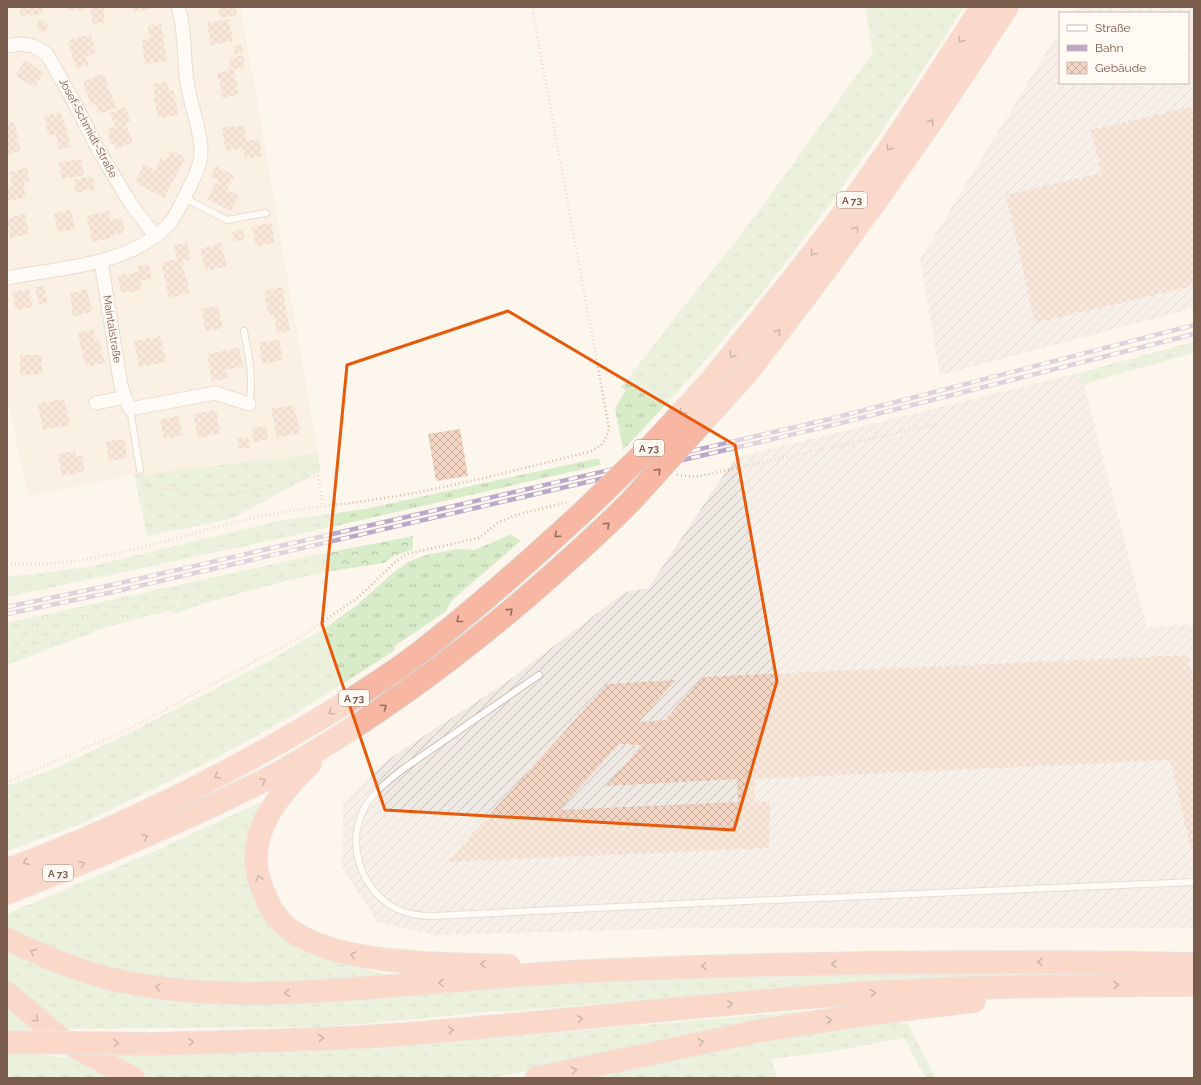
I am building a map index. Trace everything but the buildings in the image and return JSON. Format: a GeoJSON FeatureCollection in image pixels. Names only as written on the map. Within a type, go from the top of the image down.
{"type":"FeatureCollection","features":[{"type":"Feature","properties":{"kind":"highway","name":"A 73"},"geometry":{"type":"LineString","coordinates":[[7,870],[88,837],[181,795],[263,752],[348,702],[418,654],[502,585],[577,505],[652,445],[708,384],[840,217],[905,126],[982,7]]}},
{"type":"Feature","properties":{"kind":"highway","name":"A 73"},"geometry":{"type":"LineString","coordinates":[[7,893],[110,853],[196,814],[283,770],[375,713],[474,641],[524,600],[592,539],[632,500],[746,374],[804,300],[921,138],[1007,7]]}},
{"type":"Feature","properties":{"kind":"highway"},"geometry":{"type":"LineString","coordinates":[[339,735],[292,781],[270,811],[260,829],[255,853],[258,874],[266,898],[278,918],[296,934],[323,947],[353,955],[398,960],[606,970]]}},
{"type":"Feature","properties":{"kind":"highway"},"geometry":{"type":"LineString","coordinates":[[7,939],[36,953],[84,972],[127,982],[213,992],[262,994],[326,991],[606,970],[724,966],[1079,961],[1194,964]]}},
{"type":"Feature","properties":{"kind":"highway"},"geometry":{"type":"LineString","coordinates":[[536,1078],[763,1030],[1077,985]]}},
{"type":"Feature","properties":{"kind":"highway"},"geometry":{"type":"LineString","coordinates":[[7,1042],[152,1044],[389,1035],[516,1025],[732,1004],[894,992],[1077,985],[1194,985]]}},
{"type":"Feature","properties":{"kind":"highway"},"geometry":{"type":"LineString","coordinates":[[7,993],[64,1041],[132,1078]]}},
{"type":"Feature","properties":{"kind":"street"},"geometry":{"type":"LineString","coordinates":[[7,278],[101,261],[125,254],[145,244],[168,225],[178,212],[197,172],[201,151],[186,82],[183,30],[178,7]]}},
{"type":"Feature","properties":{"kind":"street","name":"Josef-Schmidt-Straße"},"geometry":{"type":"LineString","coordinates":[[7,46],[20,44],[33,46],[47,54],[99,151],[131,204],[155,236]]}},
{"type":"Feature","properties":{"kind":"street","name":"Maintalstraße"},"geometry":{"type":"LineString","coordinates":[[101,261],[121,386],[127,403]]}},
{"type":"Feature","properties":{"kind":"street"},"geometry":{"type":"LineString","coordinates":[[96,403],[127,403],[215,393],[249,404]]}},
{"type":"Feature","properties":{"kind":"lane"},"geometry":{"type":"LineString","coordinates":[[184,198],[227,220],[266,213]]}},
{"type":"Feature","properties":{"kind":"lane"},"geometry":{"type":"LineString","coordinates":[[244,331],[252,374],[249,404]]}},
{"type":"Feature","properties":{"kind":"lane"},"geometry":{"type":"LineString","coordinates":[[127,403],[140,470]]}},
{"type":"Feature","properties":{"kind":"lane"},"geometry":{"type":"LineString","coordinates":[[539,675],[403,769],[384,784],[365,806],[356,828],[356,850],[370,887],[382,900],[396,909],[421,916],[433,916],[1194,882]]}},
{"type":"Feature","properties":{"kind":"path"},"geometry":{"type":"LineString","coordinates":[[7,563],[20,564],[92,559],[274,514],[374,500],[511,472],[596,450],[603,444],[607,437],[609,428],[532,7]]}},
{"type":"Feature","properties":{"kind":"path"},"geometry":{"type":"LineString","coordinates":[[675,474],[696,477],[937,424]]}},
{"type":"Feature","properties":{"kind":"path"},"geometry":{"type":"LineString","coordinates":[[140,470],[142,480],[148,487],[218,496],[250,491],[318,476],[323,507]]}},
{"type":"Feature","properties":{"kind":"path"},"geometry":{"type":"LineString","coordinates":[[7,782],[127,730],[302,636],[360,596],[393,564],[406,554],[479,538],[499,522],[516,515],[577,505]]}},
{"type":"Feature","properties":{"kind":"highlighted area"},"geometry":{"type":"Polygon","coordinates":[[[508,311],[735,445],[777,681],[734,830],[385,810],[322,624],[347,365],[508,311]]]}},
{"type":"Feature","properties":{"kind":"shaded area"},"geometry":{"type":"Polygon","coordinates":[[[7,7],[241,7],[321,471],[230,519],[147,536],[134,475],[28,496],[7,397],[7,7]]]}},
{"type":"Feature","properties":{"kind":"shaded area"},"geometry":{"type":"Polygon","coordinates":[[[1074,7],[1194,7],[1194,308],[940,375],[920,259],[1059,32],[1059,84],[1189,84],[1189,12],[1072,12],[1074,7]]]}},
{"type":"Feature","properties":{"kind":"shaded area"},"geometry":{"type":"Polygon","coordinates":[[[1078,373],[1084,384],[1147,628],[1194,624],[1194,928],[689,928],[435,935],[377,922],[342,868],[343,803],[386,761],[508,681],[625,592],[648,588],[735,458],[1078,373]]]}},
{"type":"Feature","properties":{"kind":"green space"},"geometry":{"type":"Polygon","coordinates":[[[865,7],[964,7],[870,148],[795,251],[752,306],[716,348],[623,450],[615,408],[626,390],[621,387],[755,216],[873,53],[865,7]]]}},
{"type":"Feature","properties":{"kind":"green space"},"geometry":{"type":"Polygon","coordinates":[[[1194,342],[1194,353],[1084,384],[1078,373],[1194,342]]]}},
{"type":"Feature","properties":{"kind":"green space"},"geometry":{"type":"Polygon","coordinates":[[[317,454],[321,471],[230,519],[147,536],[134,475],[317,454]]]}},
{"type":"Feature","properties":{"kind":"green space"},"geometry":{"type":"Polygon","coordinates":[[[599,458],[601,465],[309,532],[7,597],[7,577],[89,567],[277,521],[365,509],[599,458]]]}},
{"type":"Feature","properties":{"kind":"green space"},"geometry":{"type":"Polygon","coordinates":[[[511,534],[521,541],[452,600],[446,611],[395,646],[394,651],[290,717],[222,755],[86,822],[7,851],[7,786],[53,769],[121,737],[267,662],[325,628],[357,605],[394,572],[408,562],[426,555],[458,549],[475,550],[511,534]]]}},
{"type":"Feature","properties":{"kind":"green space"},"geometry":{"type":"Polygon","coordinates":[[[413,536],[413,549],[392,557],[384,563],[331,571],[296,559],[413,536]]]}},
{"type":"Feature","properties":{"kind":"green space"},"geometry":{"type":"Polygon","coordinates":[[[296,559],[331,571],[290,580],[201,604],[178,613],[168,611],[176,608],[187,583],[296,559]]]}},
{"type":"Feature","properties":{"kind":"green space"},"geometry":{"type":"Polygon","coordinates":[[[187,583],[175,608],[110,626],[7,665],[7,623],[187,583]]]}},
{"type":"Feature","properties":{"kind":"green space"},"geometry":{"type":"Polygon","coordinates":[[[265,800],[253,888],[348,963],[388,976],[240,985],[154,977],[94,964],[29,939],[7,927],[7,914],[155,851],[265,800]]]}},
{"type":"Feature","properties":{"kind":"green space"},"geometry":{"type":"Polygon","coordinates":[[[7,949],[218,1003],[294,1004],[520,986],[669,978],[874,971],[1050,974],[847,983],[501,1012],[491,1011],[421,1019],[318,1027],[60,1029],[7,982],[7,949]]]}},
{"type":"Feature","properties":{"kind":"green space"},"geometry":{"type":"Polygon","coordinates":[[[7,998],[42,1031],[7,1030],[7,998]]]}},
{"type":"Feature","properties":{"kind":"green space"},"geometry":{"type":"Polygon","coordinates":[[[805,1011],[806,1015],[687,1037],[492,1078],[145,1078],[98,1054],[237,1053],[400,1046],[805,1011]]]}},
{"type":"Feature","properties":{"kind":"green space"},"geometry":{"type":"Polygon","coordinates":[[[882,1020],[908,1024],[936,1078],[926,1078],[904,1038],[834,1051],[771,1059],[778,1078],[568,1078],[643,1061],[882,1020]]]}},
{"type":"Feature","properties":{"kind":"green space"},"geometry":{"type":"Polygon","coordinates":[[[7,1050],[32,1050],[30,1054],[73,1058],[110,1078],[7,1078],[7,1050]]]}},
{"type":"Feature","properties":{"kind":"railway"},"geometry":{"type":"LineString","coordinates":[[7,607],[112,585],[830,419],[1194,325]]}},
{"type":"Feature","properties":{"kind":"railway"},"geometry":{"type":"LineString","coordinates":[[7,614],[113,592],[829,426],[1194,334]]}}]}
